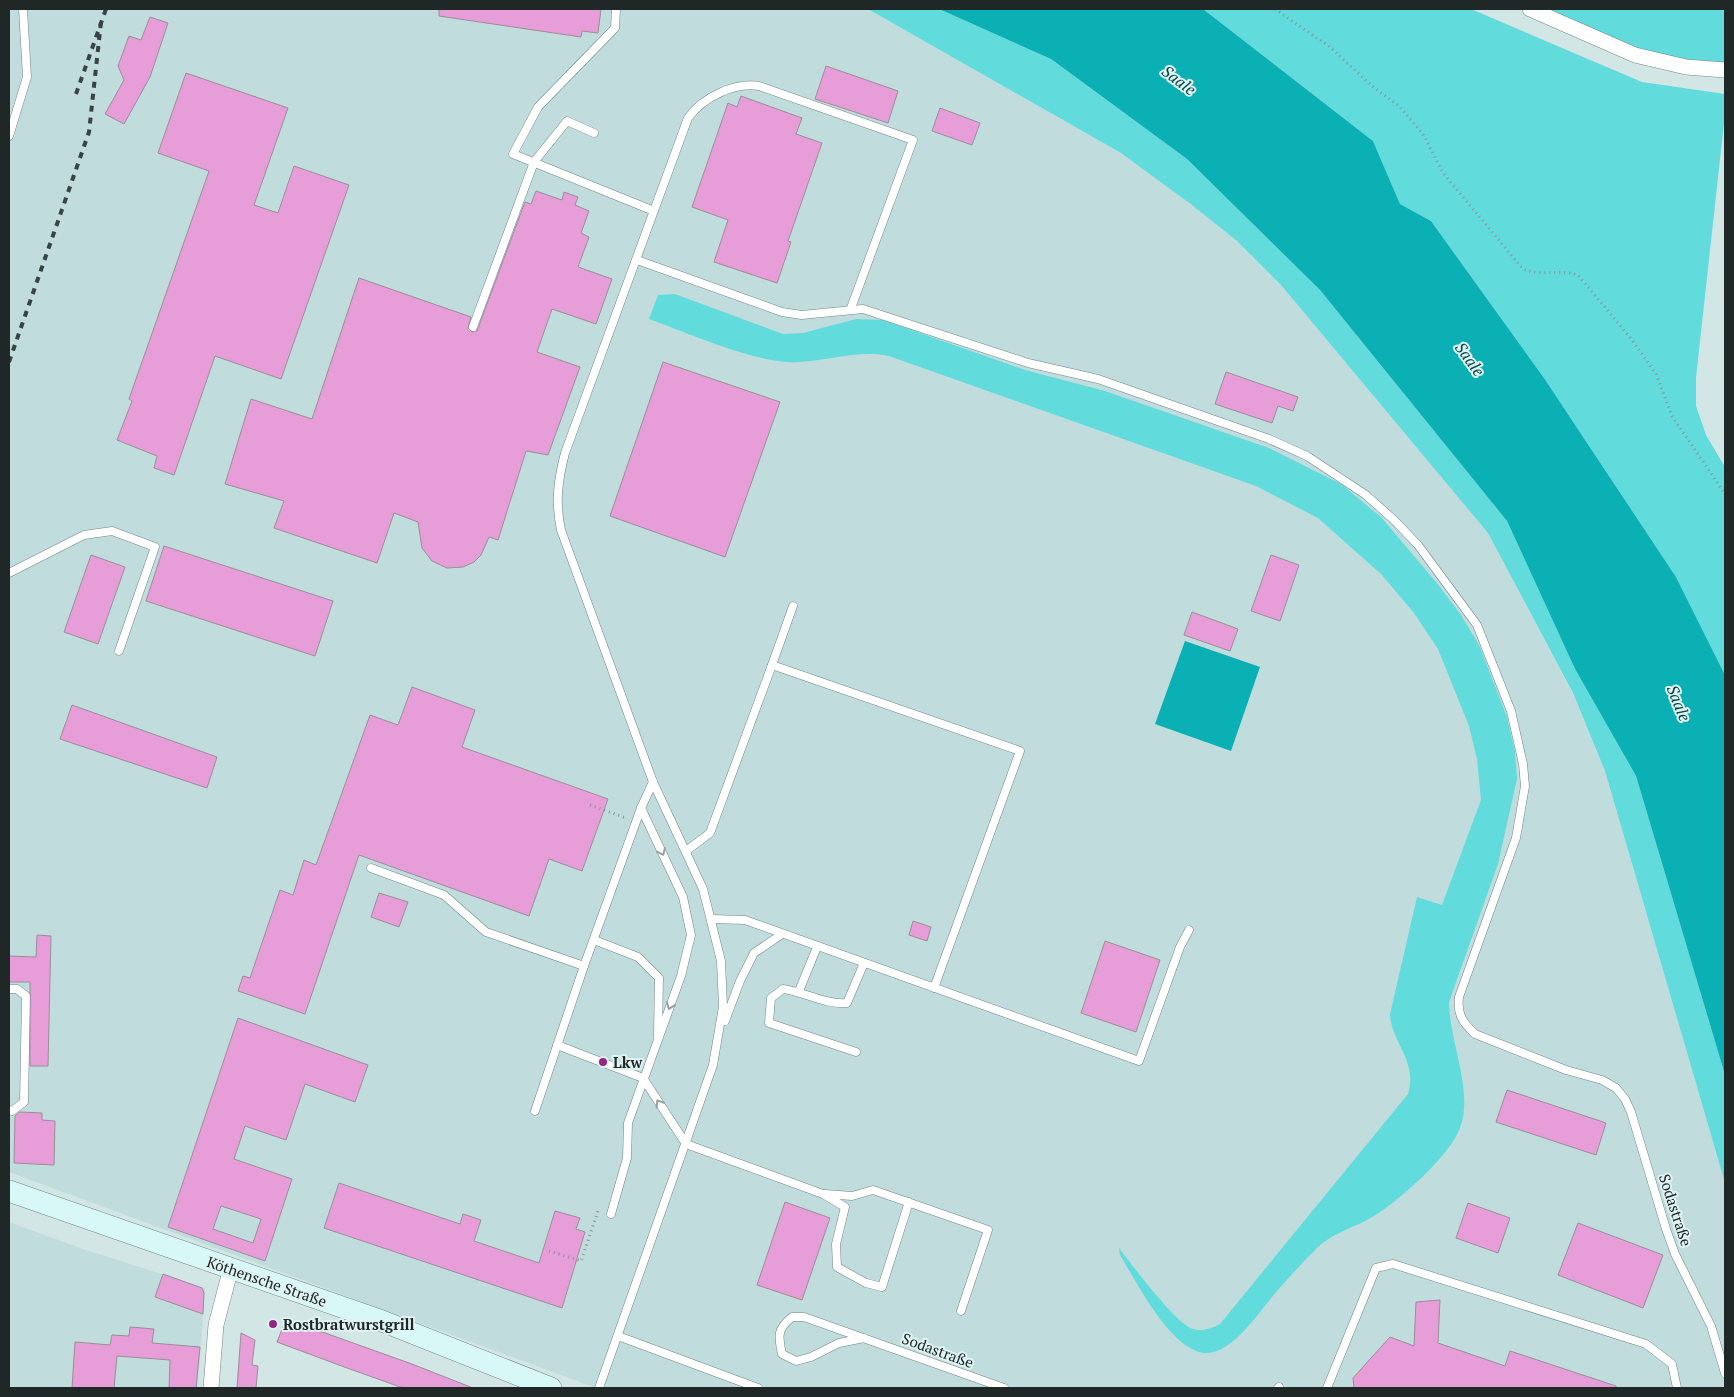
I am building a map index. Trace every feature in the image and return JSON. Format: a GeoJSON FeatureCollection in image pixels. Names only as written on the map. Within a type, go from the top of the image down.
{"type":"FeatureCollection","features":[{"type":"Feature","properties":{"kind":"main road","name":"Köthensche Straße"},"geometry":{"type":"LineString","coordinates":[[9,1192],[382,1321],[551,1388]]}},
{"type":"Feature","properties":{"kind":"street"},"geometry":{"type":"LineString","coordinates":[[1530,9],[1635,54],[1686,66],[1725,70]]}},
{"type":"Feature","properties":{"kind":"street"},"geometry":{"type":"LineString","coordinates":[[211,1388],[216,1325],[231,1268]]}},
{"type":"Feature","properties":{"kind":"lane"},"geometry":{"type":"LineString","coordinates":[[9,136],[27,77],[23,9]]}},
{"type":"Feature","properties":{"kind":"lane"},"geometry":{"type":"LineString","coordinates":[[616,9],[615,28],[589,57],[538,107],[513,154],[654,211]]}},
{"type":"Feature","properties":{"kind":"lane"},"geometry":{"type":"LineString","coordinates":[[599,1388],[713,1065],[720,1035],[723,1007],[721,960],[703,889],[653,782],[561,530],[556,508],[557,485],[565,453],[688,118],[702,104],[736,86],[746,84],[759,86],[913,140],[851,308],[802,314],[782,312],[637,260]]}},
{"type":"Feature","properties":{"kind":"lane"},"geometry":{"type":"LineString","coordinates":[[473,327],[534,162],[566,121],[594,133]]}},
{"type":"Feature","properties":{"kind":"lane","name":"Sodastraße"},"geometry":{"type":"LineString","coordinates":[[851,308],[863,309],[1028,363],[1098,379],[1269,439],[1307,456],[1366,495],[1418,545],[1477,625],[1511,711],[1523,764],[1524,786],[1516,838],[1459,997],[1458,1010],[1464,1023],[1475,1034],[1566,1070],[1584,1074],[1616,1088],[1625,1099],[1631,1112],[1669,1237],[1711,1326],[1725,1373]]}},
{"type":"Feature","properties":{"kind":"lane"},"geometry":{"type":"LineString","coordinates":[[9,573],[84,535],[112,531],[155,547],[119,651]]}},
{"type":"Feature","properties":{"kind":"lane"},"geometry":{"type":"LineString","coordinates":[[686,851],[710,833],[793,606]]}},
{"type":"Feature","properties":{"kind":"lane"},"geometry":{"type":"LineString","coordinates":[[772,665],[1020,751],[934,988]]}},
{"type":"Feature","properties":{"kind":"lane"},"geometry":{"type":"LineString","coordinates":[[535,1111],[584,966],[641,808],[653,782]]}},
{"type":"Feature","properties":{"kind":"lane"},"geometry":{"type":"LineString","coordinates":[[610,1214],[627,1158],[628,1122],[681,976],[691,935],[683,897],[641,808]]}},
{"type":"Feature","properties":{"kind":"lane"},"geometry":{"type":"LineString","coordinates":[[371,868],[444,895],[486,932],[584,966]]}},
{"type":"Feature","properties":{"kind":"lane"},"geometry":{"type":"LineString","coordinates":[[712,919],[745,920],[1139,1061],[1180,947],[1189,930]]}},
{"type":"Feature","properties":{"kind":"lane"},"geometry":{"type":"LineString","coordinates":[[720,1035],[740,981],[754,953],[782,934]]}},
{"type":"Feature","properties":{"kind":"lane"},"geometry":{"type":"LineString","coordinates":[[594,940],[638,957],[659,978],[657,1043]]}},
{"type":"Feature","properties":{"kind":"lane"},"geometry":{"type":"LineString","coordinates":[[799,991],[817,946]]}},
{"type":"Feature","properties":{"kind":"lane"},"geometry":{"type":"LineString","coordinates":[[856,1052],[770,1023],[771,998],[783,989],[799,991],[835,1004],[847,1003],[864,963]]}},
{"type":"Feature","properties":{"kind":"lane"},"geometry":{"type":"LineString","coordinates":[[9,988],[17,989],[26,996],[24,1102],[12,1111],[9,1110]]}},
{"type":"Feature","properties":{"kind":"lane"},"geometry":{"type":"LineString","coordinates":[[557,1045],[630,1071],[643,1078],[686,1144],[823,1194],[845,1207],[836,1244],[837,1267],[866,1283],[882,1288],[909,1202]]}},
{"type":"Feature","properties":{"kind":"lane"},"geometry":{"type":"LineString","coordinates":[[823,1194],[852,1196],[873,1190],[988,1230],[961,1311]]}},
{"type":"Feature","properties":{"kind":"lane"},"geometry":{"type":"LineString","coordinates":[[1327,1388],[1376,1268],[1393,1264],[1646,1344],[1672,1364],[1677,1388]]}},
{"type":"Feature","properties":{"kind":"lane","name":"Sodastraße"},"geometry":{"type":"LineString","coordinates":[[864,1338],[839,1343],[811,1357],[796,1361],[782,1354],[778,1340],[781,1326],[792,1316],[804,1316],[1004,1388]]}},
{"type":"Feature","properties":{"kind":"lane"},"geometry":{"type":"LineString","coordinates":[[618,1336],[758,1388]]}},
{"type":"Feature","properties":{"kind":"path"},"geometry":{"type":"LineString","coordinates":[[1275,9],[1330,47],[1372,86],[1400,107],[1423,134],[1443,173],[1522,268],[1534,274],[1568,272],[1578,275],[1632,340],[1656,374],[1672,416],[1725,494]]}},
{"type":"Feature","properties":{"kind":"path"},"geometry":{"type":"LineString","coordinates":[[590,805],[636,822]]}},
{"type":"Feature","properties":{"kind":"path"},"geometry":{"type":"LineString","coordinates":[[549,1251],[581,1261],[598,1211]]}},
{"type":"Feature","properties":{"kind":"shaded area"},"geometry":{"type":"Polygon","coordinates":[[[9,9],[868,9],[1121,153],[1193,205],[1237,241],[1281,285],[1488,533],[1573,694],[1605,771],[1725,1183],[1725,1388],[596,1388],[9,1172],[9,9]]]}},
{"type":"Feature","properties":{"kind":"shaded area"},"geometry":{"type":"Polygon","coordinates":[[[868,9],[939,9],[1051,59],[1187,159],[1320,290],[1507,521],[1575,669],[1636,776],[1725,1075],[1725,1183],[1605,771],[1573,693],[1488,533],[1281,285],[1237,241],[1121,153],[868,9]]]}},
{"type":"Feature","properties":{"kind":"shaded area"},"geometry":{"type":"Polygon","coordinates":[[[1203,9],[1471,9],[1642,82],[1725,94],[1725,114],[1696,378],[1696,406],[1706,435],[1725,467],[1725,675],[1676,577],[1544,378],[1431,221],[1400,204],[1373,141],[1203,9]]]}},
{"type":"Feature","properties":{"kind":"shaded area"},"geometry":{"type":"Polygon","coordinates":[[[1528,9],[1725,9],[1725,72],[1678,63],[1528,9]]]}},
{"type":"Feature","properties":{"kind":"shaded area"},"geometry":{"type":"Polygon","coordinates":[[[675,294],[783,334],[803,333],[856,319],[883,320],[1025,370],[1105,391],[1269,448],[1341,484],[1381,517],[1436,582],[1461,615],[1479,645],[1507,717],[1515,752],[1517,779],[1498,864],[1449,1002],[1450,1017],[1463,1082],[1464,1114],[1460,1128],[1445,1152],[1433,1166],[1392,1204],[1318,1247],[1282,1285],[1247,1328],[1228,1345],[1208,1353],[1195,1350],[1182,1342],[1169,1330],[1146,1298],[1120,1255],[1119,1248],[1154,1293],[1185,1324],[1193,1329],[1203,1330],[1220,1324],[1408,1094],[1410,1072],[1395,1035],[1390,1014],[1417,897],[1442,905],[1481,800],[1477,759],[1469,726],[1438,649],[1414,613],[1382,575],[1318,518],[1256,486],[889,356],[864,354],[800,362],[771,360],[717,345],[649,319],[658,295],[675,294]]]}},
{"type":"Feature","properties":{"kind":"shaded area"},"geometry":{"type":"Polygon","coordinates":[[[9,1222],[83,1249],[205,1288],[198,1388],[9,1388],[9,1222]]]}},
{"type":"Feature","properties":{"kind":"water","name":"Saale"},"geometry":{"type":"Polygon","coordinates":[[[939,9],[1203,9],[1373,141],[1400,204],[1431,221],[1544,378],[1676,577],[1725,675],[1725,1075],[1636,776],[1575,669],[1507,521],[1320,290],[1187,159],[1051,59],[939,9]]]}},
{"type":"Feature","properties":{"kind":"water"},"geometry":{"type":"Polygon","coordinates":[[[1185,641],[1260,667],[1231,751],[1155,724],[1185,641]]]}},
{"type":"Feature","properties":{"kind":"building"},"geometry":{"type":"Polygon","coordinates":[[[439,9],[601,9],[598,33],[582,31],[581,37],[439,16],[439,9]]]}},
{"type":"Feature","properties":{"kind":"building"},"geometry":{"type":"Polygon","coordinates":[[[150,17],[168,23],[150,77],[124,124],[105,114],[124,80],[118,66],[129,36],[141,40],[150,17]]]}},
{"type":"Feature","properties":{"kind":"building"},"geometry":{"type":"Polygon","coordinates":[[[826,66],[898,91],[888,123],[815,99],[826,66]]]}},
{"type":"Feature","properties":{"kind":"building"},"geometry":{"type":"Polygon","coordinates":[[[186,73],[288,108],[254,205],[278,213],[294,166],[349,185],[281,379],[215,356],[174,475],[154,468],[157,456],[117,440],[132,401],[129,399],[209,171],[158,153],[186,73]]]}},
{"type":"Feature","properties":{"kind":"building"},"geometry":{"type":"Polygon","coordinates":[[[741,96],[802,118],[796,134],[822,143],[788,241],[791,242],[777,283],[714,262],[728,220],[692,207],[728,103],[737,107],[741,96]]]}},
{"type":"Feature","properties":{"kind":"building"},"geometry":{"type":"Polygon","coordinates":[[[940,108],[980,123],[972,145],[932,131],[940,108]]]}},
{"type":"Feature","properties":{"kind":"building"},"geometry":{"type":"Polygon","coordinates":[[[536,191],[562,200],[564,192],[578,197],[575,205],[589,211],[581,233],[589,237],[578,267],[612,279],[596,324],[552,309],[537,352],[580,367],[548,455],[526,451],[498,540],[489,537],[481,555],[474,562],[463,567],[447,568],[432,561],[422,548],[418,522],[394,513],[377,563],[274,528],[284,501],[225,484],[251,399],[312,419],[359,278],[471,317],[468,328],[472,332],[477,331],[525,202],[531,204],[536,191]]]}},
{"type":"Feature","properties":{"kind":"building"},"geometry":{"type":"Polygon","coordinates":[[[663,362],[780,402],[725,557],[610,516],[663,362]]]}},
{"type":"Feature","properties":{"kind":"building"},"geometry":{"type":"Polygon","coordinates":[[[1226,372],[1298,397],[1293,411],[1278,406],[1272,423],[1215,404],[1226,372]]]}},
{"type":"Feature","properties":{"kind":"building"},"geometry":{"type":"Polygon","coordinates":[[[164,546],[333,601],[315,656],[146,601],[164,546]]]}},
{"type":"Feature","properties":{"kind":"building"},"geometry":{"type":"Polygon","coordinates":[[[91,555],[125,567],[98,644],[64,632],[91,555]]]}},
{"type":"Feature","properties":{"kind":"building"},"geometry":{"type":"Polygon","coordinates":[[[1271,555],[1299,565],[1280,621],[1251,611],[1271,555]]]}},
{"type":"Feature","properties":{"kind":"building"},"geometry":{"type":"Polygon","coordinates":[[[1192,612],[1238,629],[1230,651],[1184,635],[1192,612]]]}},
{"type":"Feature","properties":{"kind":"building"},"geometry":{"type":"Polygon","coordinates":[[[412,687],[475,710],[462,747],[608,799],[582,871],[549,859],[529,916],[359,855],[305,1014],[238,991],[243,976],[250,978],[280,890],[293,895],[304,860],[316,865],[370,715],[398,725],[412,687]]]}},
{"type":"Feature","properties":{"kind":"building"},"geometry":{"type":"Polygon","coordinates":[[[72,705],[217,757],[207,788],[60,739],[72,705]]]}},
{"type":"Feature","properties":{"kind":"building"},"geometry":{"type":"Polygon","coordinates":[[[379,893],[408,902],[399,927],[371,917],[379,893]]]}},
{"type":"Feature","properties":{"kind":"building"},"geometry":{"type":"Polygon","coordinates":[[[913,921],[931,927],[927,941],[909,935],[913,921]]]}},
{"type":"Feature","properties":{"kind":"building"},"geometry":{"type":"Polygon","coordinates":[[[37,935],[51,936],[48,1066],[30,1066],[30,982],[9,982],[9,956],[36,957],[37,935]]]}},
{"type":"Feature","properties":{"kind":"building"},"geometry":{"type":"Polygon","coordinates":[[[1105,941],[1160,960],[1136,1032],[1081,1013],[1105,941]]]}},
{"type":"Feature","properties":{"kind":"building"},"geometry":{"type":"Polygon","coordinates":[[[238,1018],[368,1065],[355,1102],[305,1084],[286,1140],[245,1126],[234,1159],[292,1179],[265,1261],[168,1227],[238,1018]],[[221,1206],[213,1229],[253,1243],[261,1219],[221,1206]]]}},
{"type":"Feature","properties":{"kind":"building"},"geometry":{"type":"Polygon","coordinates":[[[1507,1090],[1606,1123],[1596,1155],[1496,1122],[1507,1090]]]}},
{"type":"Feature","properties":{"kind":"building"},"geometry":{"type":"Polygon","coordinates":[[[20,1112],[42,1113],[42,1120],[55,1121],[54,1165],[14,1163],[15,1116],[20,1112]]]}},
{"type":"Feature","properties":{"kind":"building"},"geometry":{"type":"Polygon","coordinates":[[[339,1183],[460,1224],[463,1214],[481,1220],[474,1241],[539,1263],[555,1211],[580,1218],[576,1229],[585,1232],[562,1308],[324,1228],[339,1183]]]}},
{"type":"Feature","properties":{"kind":"building"},"geometry":{"type":"Polygon","coordinates":[[[785,1202],[830,1218],[802,1300],[757,1285],[785,1202]]]}},
{"type":"Feature","properties":{"kind":"building"},"geometry":{"type":"Polygon","coordinates":[[[1468,1203],[1510,1218],[1498,1253],[1456,1238],[1468,1203]]]}},
{"type":"Feature","properties":{"kind":"building"},"geometry":{"type":"Polygon","coordinates":[[[1578,1223],[1663,1255],[1643,1308],[1558,1275],[1578,1223]]]}},
{"type":"Feature","properties":{"kind":"building"},"geometry":{"type":"Polygon","coordinates":[[[163,1274],[202,1288],[204,1293],[203,1314],[155,1297],[163,1274]]]}},
{"type":"Feature","properties":{"kind":"building"},"geometry":{"type":"Polygon","coordinates":[[[1440,1300],[1438,1343],[1505,1366],[1510,1351],[1616,1386],[1616,1388],[1354,1388],[1353,1378],[1390,1337],[1414,1346],[1416,1302],[1440,1300]]]}},
{"type":"Feature","properties":{"kind":"building"},"geometry":{"type":"Polygon","coordinates":[[[286,1319],[473,1388],[403,1388],[347,1368],[277,1342],[286,1319]]]}},
{"type":"Feature","properties":{"kind":"building"},"geometry":{"type":"Polygon","coordinates":[[[130,1327],[154,1329],[152,1343],[200,1347],[196,1388],[169,1388],[170,1360],[117,1356],[114,1388],[72,1388],[75,1342],[110,1345],[112,1335],[129,1336],[130,1327]]]}},
{"type":"Feature","properties":{"kind":"building"},"geometry":{"type":"Polygon","coordinates":[[[241,1333],[255,1340],[252,1365],[258,1366],[256,1388],[237,1388],[241,1333]]]}},
{"type":"Feature","properties":{"kind":"railway"},"geometry":{"type":"LineString","coordinates":[[76,94],[106,9]]}},
{"type":"Feature","properties":{"kind":"railway"},"geometry":{"type":"LineString","coordinates":[[9,362],[89,132],[101,22]]}},
{"type":"Feature","properties":{"kind":"place","name":"Lkw"},"geometry":{"type":"Point","coordinates":[603,1062]}},
{"type":"Feature","properties":{"kind":"place","name":"Rostbratwurstgrill"},"geometry":{"type":"Point","coordinates":[273,1324]}}]}
